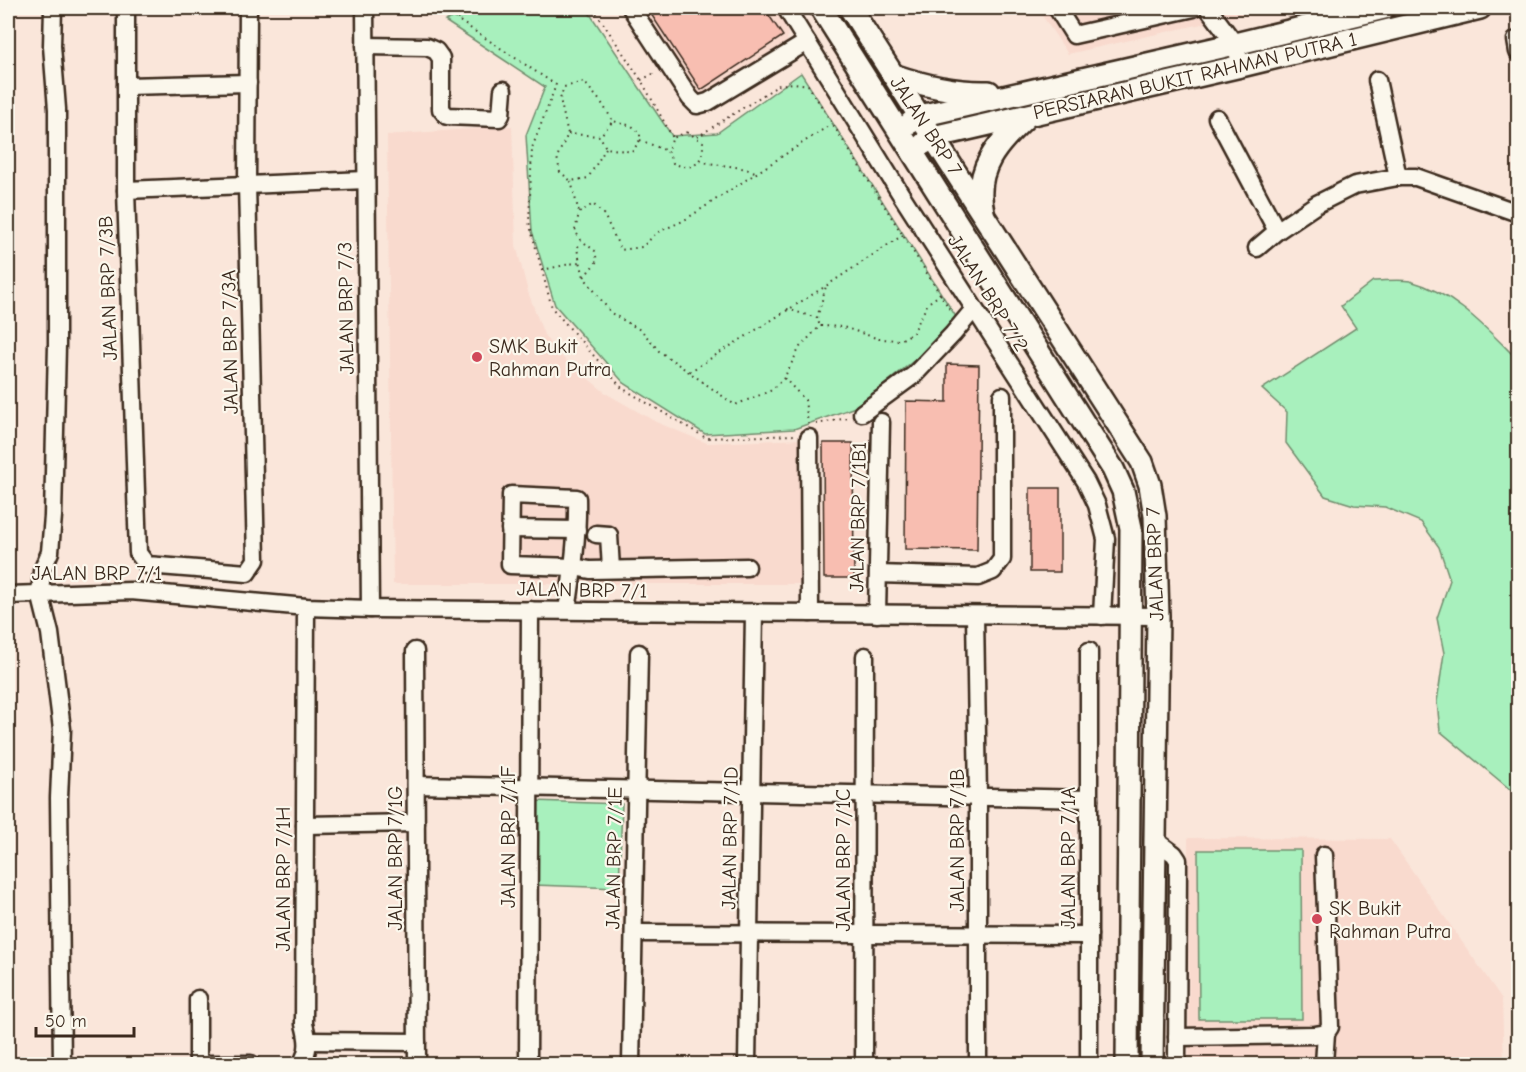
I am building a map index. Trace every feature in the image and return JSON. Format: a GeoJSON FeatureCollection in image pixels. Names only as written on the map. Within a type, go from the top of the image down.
{"type":"FeatureCollection","features":[{"type":"Feature","properties":{"kind":"main road","name":"JALAN BRP 7"},"geometry":{"type":"LineString","coordinates":[[821,8],[1113,469],[1123,491],[1131,528],[1127,1065]]}},
{"type":"Feature","properties":{"kind":"main road","name":"JALAN BRP 7"},"geometry":{"type":"LineString","coordinates":[[850,8],[1142,462],[1150,485],[1155,516],[1158,616],[1152,1065]]}},
{"type":"Feature","properties":{"kind":"main road","name":"PERSIARAN BUKIT RAHMAN PUTRA 1"},"geometry":{"type":"LineString","coordinates":[[900,131],[920,116],[1384,8]]}},
{"type":"Feature","properties":{"kind":"main road","name":"PERSIARAN BUKIT RAHMAN PUTRA 1"},"geometry":{"type":"LineString","coordinates":[[912,151],[933,138],[1480,8]]}},
{"type":"Feature","properties":{"kind":"main road"},"geometry":{"type":"LineString","coordinates":[[893,75],[927,86],[957,91],[1030,91]]}},
{"type":"Feature","properties":{"kind":"main road"},"geometry":{"type":"LineString","coordinates":[[984,216],[981,185],[992,153],[1002,140],[1028,116]]}},
{"type":"Feature","properties":{"kind":"street"},"geometry":{"type":"LineString","coordinates":[[53,8],[52,46],[57,109],[57,345],[52,525],[50,552],[42,571],[40,593],[50,633],[62,729],[59,798],[62,1065]]}},
{"type":"Feature","properties":{"kind":"street","name":"JALAN BRP 7/3B"},"geometry":{"type":"LineString","coordinates":[[126,8],[126,190],[138,554],[147,565]]}},
{"type":"Feature","properties":{"kind":"street","name":"JALAN BRP 7/3A"},"geometry":{"type":"LineString","coordinates":[[147,565],[247,573],[256,560],[247,184],[248,8]]}},
{"type":"Feature","properties":{"kind":"street","name":"JALAN BRP 7/3"},"geometry":{"type":"LineString","coordinates":[[365,8],[370,609]]}},
{"type":"Feature","properties":{"kind":"street"},"geometry":{"type":"LineString","coordinates":[[631,8],[690,98],[697,105],[708,102],[807,42]]}},
{"type":"Feature","properties":{"kind":"street","name":"JALAN BRP 7/2"},"geometry":{"type":"LineString","coordinates":[[786,8],[974,309],[1086,482],[1096,505],[1106,539],[1102,616]]}},
{"type":"Feature","properties":{"kind":"street"},"geometry":{"type":"LineString","coordinates":[[1057,8],[1074,35],[1128,15],[1194,8]]}},
{"type":"Feature","properties":{"kind":"street"},"geometry":{"type":"LineString","coordinates":[[1208,8],[1235,44],[1241,66]]}},
{"type":"Feature","properties":{"kind":"street"},"geometry":{"type":"LineString","coordinates":[[366,46],[427,47],[436,51],[441,58],[441,109],[447,117],[499,118],[503,90]]}},
{"type":"Feature","properties":{"kind":"street"},"geometry":{"type":"LineString","coordinates":[[1377,80],[1398,177]]}},
{"type":"Feature","properties":{"kind":"street"},"geometry":{"type":"LineString","coordinates":[[126,86],[248,83]]}},
{"type":"Feature","properties":{"kind":"street"},"geometry":{"type":"LineString","coordinates":[[1218,118],[1277,231]]}},
{"type":"Feature","properties":{"kind":"street"},"geometry":{"type":"LineString","coordinates":[[1257,248],[1277,231],[1317,204],[1355,185],[1398,177],[1416,177],[1518,213]]}},
{"type":"Feature","properties":{"kind":"street"},"geometry":{"type":"LineString","coordinates":[[126,190],[366,180]]}},
{"type":"Feature","properties":{"kind":"street"},"geometry":{"type":"LineString","coordinates":[[862,413],[914,375],[974,309]]}},
{"type":"Feature","properties":{"kind":"street"},"geometry":{"type":"LineString","coordinates":[[878,574],[978,578],[993,571],[1002,559],[1002,396]]}},
{"type":"Feature","properties":{"kind":"street","name":"JALAN BRP 7/1B1"},"geometry":{"type":"LineString","coordinates":[[877,614],[881,422]]}},
{"type":"Feature","properties":{"kind":"street"},"geometry":{"type":"LineString","coordinates":[[809,438],[810,613]]}},
{"type":"Feature","properties":{"kind":"street"},"geometry":{"type":"LineString","coordinates":[[567,610],[574,567],[578,530],[577,498],[511,495],[510,565],[574,567],[590,570],[747,567]]}},
{"type":"Feature","properties":{"kind":"street"},"geometry":{"type":"LineString","coordinates":[[510,529],[578,530]]}},
{"type":"Feature","properties":{"kind":"street"},"geometry":{"type":"LineString","coordinates":[[596,534],[609,535],[611,568]]}},
{"type":"Feature","properties":{"kind":"street","name":"JALAN BRP 7/1"},"geometry":{"type":"LineString","coordinates":[[8,594],[131,591],[306,607],[370,609],[1158,616]]}},
{"type":"Feature","properties":{"kind":"street","name":"JALAN BRP 7/1H"},"geometry":{"type":"LineString","coordinates":[[306,607],[304,1024],[308,1041]]}},
{"type":"Feature","properties":{"kind":"street","name":"JALAN BRP 7/1F"},"geometry":{"type":"LineString","coordinates":[[528,1065],[530,610]]}},
{"type":"Feature","properties":{"kind":"street","name":"JALAN BRP 7/1D"},"geometry":{"type":"LineString","coordinates":[[747,1065],[754,612]]}},
{"type":"Feature","properties":{"kind":"street","name":"JALAN BRP 7/1B"},"geometry":{"type":"LineString","coordinates":[[975,615],[978,1065]]}},
{"type":"Feature","properties":{"kind":"street","name":"JALAN BRP 7/1G"},"geometry":{"type":"LineString","coordinates":[[415,651],[417,1065]]}},
{"type":"Feature","properties":{"kind":"street","name":"JALAN BRP 7/1A"},"geometry":{"type":"LineString","coordinates":[[1089,651],[1089,1065]]}},
{"type":"Feature","properties":{"kind":"street","name":"JALAN BRP 7/1E"},"geometry":{"type":"LineString","coordinates":[[631,1065],[639,652]]}},
{"type":"Feature","properties":{"kind":"street","name":"JALAN BRP 7/1C"},"geometry":{"type":"LineString","coordinates":[[864,1065],[865,656]]}},
{"type":"Feature","properties":{"kind":"street"},"geometry":{"type":"LineString","coordinates":[[416,785],[1089,799]]}},
{"type":"Feature","properties":{"kind":"street"},"geometry":{"type":"LineString","coordinates":[[305,825],[416,824]]}},
{"type":"Feature","properties":{"kind":"street"},"geometry":{"type":"LineString","coordinates":[[1156,841],[1174,854],[1178,860],[1177,1065]]}},
{"type":"Feature","properties":{"kind":"street"},"geometry":{"type":"LineString","coordinates":[[1324,855],[1330,1027],[1326,1033],[1324,1065]]}},
{"type":"Feature","properties":{"kind":"street"},"geometry":{"type":"LineString","coordinates":[[634,933],[1089,935]]}},
{"type":"Feature","properties":{"kind":"street"},"geometry":{"type":"LineString","coordinates":[[198,999],[198,1064],[251,1065]]}},
{"type":"Feature","properties":{"kind":"street"},"geometry":{"type":"LineString","coordinates":[[1176,1037],[1326,1033]]}},
{"type":"Feature","properties":{"kind":"street"},"geometry":{"type":"LineString","coordinates":[[301,1065],[307,1056],[308,1041],[417,1042]]}},
{"type":"Feature","properties":{"kind":"path"},"geometry":{"type":"LineString","coordinates":[[440,8],[556,85],[564,87],[584,82],[613,121],[632,126],[640,133],[640,140],[632,152],[606,148]]}},
{"type":"Feature","properties":{"kind":"path"},"geometry":{"type":"LineString","coordinates":[[458,19],[482,8]]}},
{"type":"Feature","properties":{"kind":"path"},"geometry":{"type":"LineString","coordinates":[[593,8],[641,80],[673,138]]}},
{"type":"Feature","properties":{"kind":"path"},"geometry":{"type":"LineString","coordinates":[[697,137],[779,85],[794,83],[808,85],[960,326]]}},
{"type":"Feature","properties":{"kind":"path"},"geometry":{"type":"LineString","coordinates":[[556,85],[532,148],[529,222],[552,308],[622,388],[706,438],[808,434],[809,438]]}},
{"type":"Feature","properties":{"kind":"path"},"geometry":{"type":"LineString","coordinates":[[564,87],[560,99],[568,134],[557,157],[560,172],[571,181],[579,213],[574,231],[580,240],[595,251],[597,261],[584,278]]}},
{"type":"Feature","properties":{"kind":"path"},"geometry":{"type":"LineString","coordinates":[[600,136],[613,121]]}},
{"type":"Feature","properties":{"kind":"path"},"geometry":{"type":"LineString","coordinates":[[579,213],[593,204],[604,215],[621,250],[642,247],[658,232],[683,221],[833,123]]}},
{"type":"Feature","properties":{"kind":"path"},"geometry":{"type":"LineString","coordinates":[[687,132],[697,137],[704,142],[704,151],[700,161],[684,168],[673,163],[668,151],[673,138],[687,132]]}},
{"type":"Feature","properties":{"kind":"path"},"geometry":{"type":"LineString","coordinates":[[568,134],[600,136]]}},
{"type":"Feature","properties":{"kind":"path"},"geometry":{"type":"LineString","coordinates":[[600,136],[606,148]]}},
{"type":"Feature","properties":{"kind":"path"},"geometry":{"type":"LineString","coordinates":[[640,140],[668,151]]}},
{"type":"Feature","properties":{"kind":"path"},"geometry":{"type":"LineString","coordinates":[[571,181],[588,178],[606,148]]}},
{"type":"Feature","properties":{"kind":"path"},"geometry":{"type":"LineString","coordinates":[[700,161],[717,166],[741,167],[756,173]]}},
{"type":"Feature","properties":{"kind":"path"},"geometry":{"type":"LineString","coordinates":[[688,372],[903,235]]}},
{"type":"Feature","properties":{"kind":"path"},"geometry":{"type":"LineString","coordinates":[[580,240],[577,249],[584,278],[611,313],[642,331],[659,351],[735,405],[770,391],[784,378],[800,347],[819,326]]}},
{"type":"Feature","properties":{"kind":"path"},"geometry":{"type":"LineString","coordinates":[[542,270],[579,262]]}},
{"type":"Feature","properties":{"kind":"path"},"geometry":{"type":"LineString","coordinates":[[819,326],[817,318],[826,286]]}},
{"type":"Feature","properties":{"kind":"path"},"geometry":{"type":"LineString","coordinates":[[819,326],[843,327],[879,339],[900,340],[913,333],[928,303],[941,294]]}},
{"type":"Feature","properties":{"kind":"path"},"geometry":{"type":"LineString","coordinates":[[787,309],[817,318]]}},
{"type":"Feature","properties":{"kind":"path"},"geometry":{"type":"LineString","coordinates":[[784,378],[805,400],[808,430],[817,424],[854,417],[862,413]]}},
{"type":"Feature","properties":{"kind":"shaded area"},"geometry":{"type":"Polygon","coordinates":[[[637,8],[780,8],[788,20],[787,48],[707,96],[693,94],[637,8]]]}},
{"type":"Feature","properties":{"kind":"shaded area"},"geometry":{"type":"Polygon","coordinates":[[[1037,8],[1273,8],[1068,54],[1037,8]]]}},
{"type":"Feature","properties":{"kind":"shaded area","name":"SMK Bukit Rahman Putra"},"geometry":{"type":"Polygon","coordinates":[[[512,126],[516,245],[528,292],[544,335],[557,353],[607,394],[656,422],[707,443],[805,439],[806,584],[393,584],[387,135],[512,126]]]}},
{"type":"Feature","properties":{"kind":"shaded area","name":"SK Bukit Rahman Putra"},"geometry":{"type":"Polygon","coordinates":[[[1188,838],[1390,839],[1502,999],[1504,1064],[1189,1064],[1188,838]]]}},
{"type":"Feature","properties":{"kind":"green space"},"geometry":{"type":"Polygon","coordinates":[[[473,8],[586,8],[672,136],[717,133],[801,73],[960,323],[858,406],[794,429],[705,434],[624,383],[555,305],[532,231],[526,135],[545,87],[445,21],[473,8]]]}},
{"type":"Feature","properties":{"kind":"green space"},"geometry":{"type":"Polygon","coordinates":[[[1373,281],[1410,281],[1442,294],[1469,313],[1518,360],[1518,796],[1440,731],[1437,702],[1444,653],[1437,618],[1450,580],[1439,547],[1421,522],[1385,507],[1354,505],[1325,496],[1286,443],[1287,412],[1262,389],[1356,328],[1341,306],[1373,281]]]}},
{"type":"Feature","properties":{"kind":"green space"},"geometry":{"type":"Polygon","coordinates":[[[534,801],[622,804],[619,888],[534,885],[534,801]]]}},
{"type":"Feature","properties":{"kind":"green space"},"geometry":{"type":"Polygon","coordinates":[[[1198,850],[1301,850],[1302,1019],[1199,1019],[1198,850]]]}},
{"type":"Feature","properties":{"kind":"building"},"geometry":{"type":"Polygon","coordinates":[[[647,8],[764,8],[783,36],[701,90],[647,8]]]}},
{"type":"Feature","properties":{"kind":"building"},"geometry":{"type":"Polygon","coordinates":[[[947,364],[979,365],[977,550],[905,549],[906,401],[947,402],[947,364]]]}},
{"type":"Feature","properties":{"kind":"building"},"geometry":{"type":"Polygon","coordinates":[[[823,443],[853,443],[854,578],[824,578],[823,443]]]}},
{"type":"Feature","properties":{"kind":"building"},"geometry":{"type":"Polygon","coordinates":[[[1030,488],[1060,488],[1060,572],[1030,572],[1030,488]]]}},
{"type":"Feature","properties":{"kind":"place","name":"SMK Bukit Rahman Putra"},"geometry":{"type":"Point","coordinates":[477,357]}},
{"type":"Feature","properties":{"kind":"place","name":"SK Bukit Rahman Putra"},"geometry":{"type":"Point","coordinates":[1317,919]}}]}
